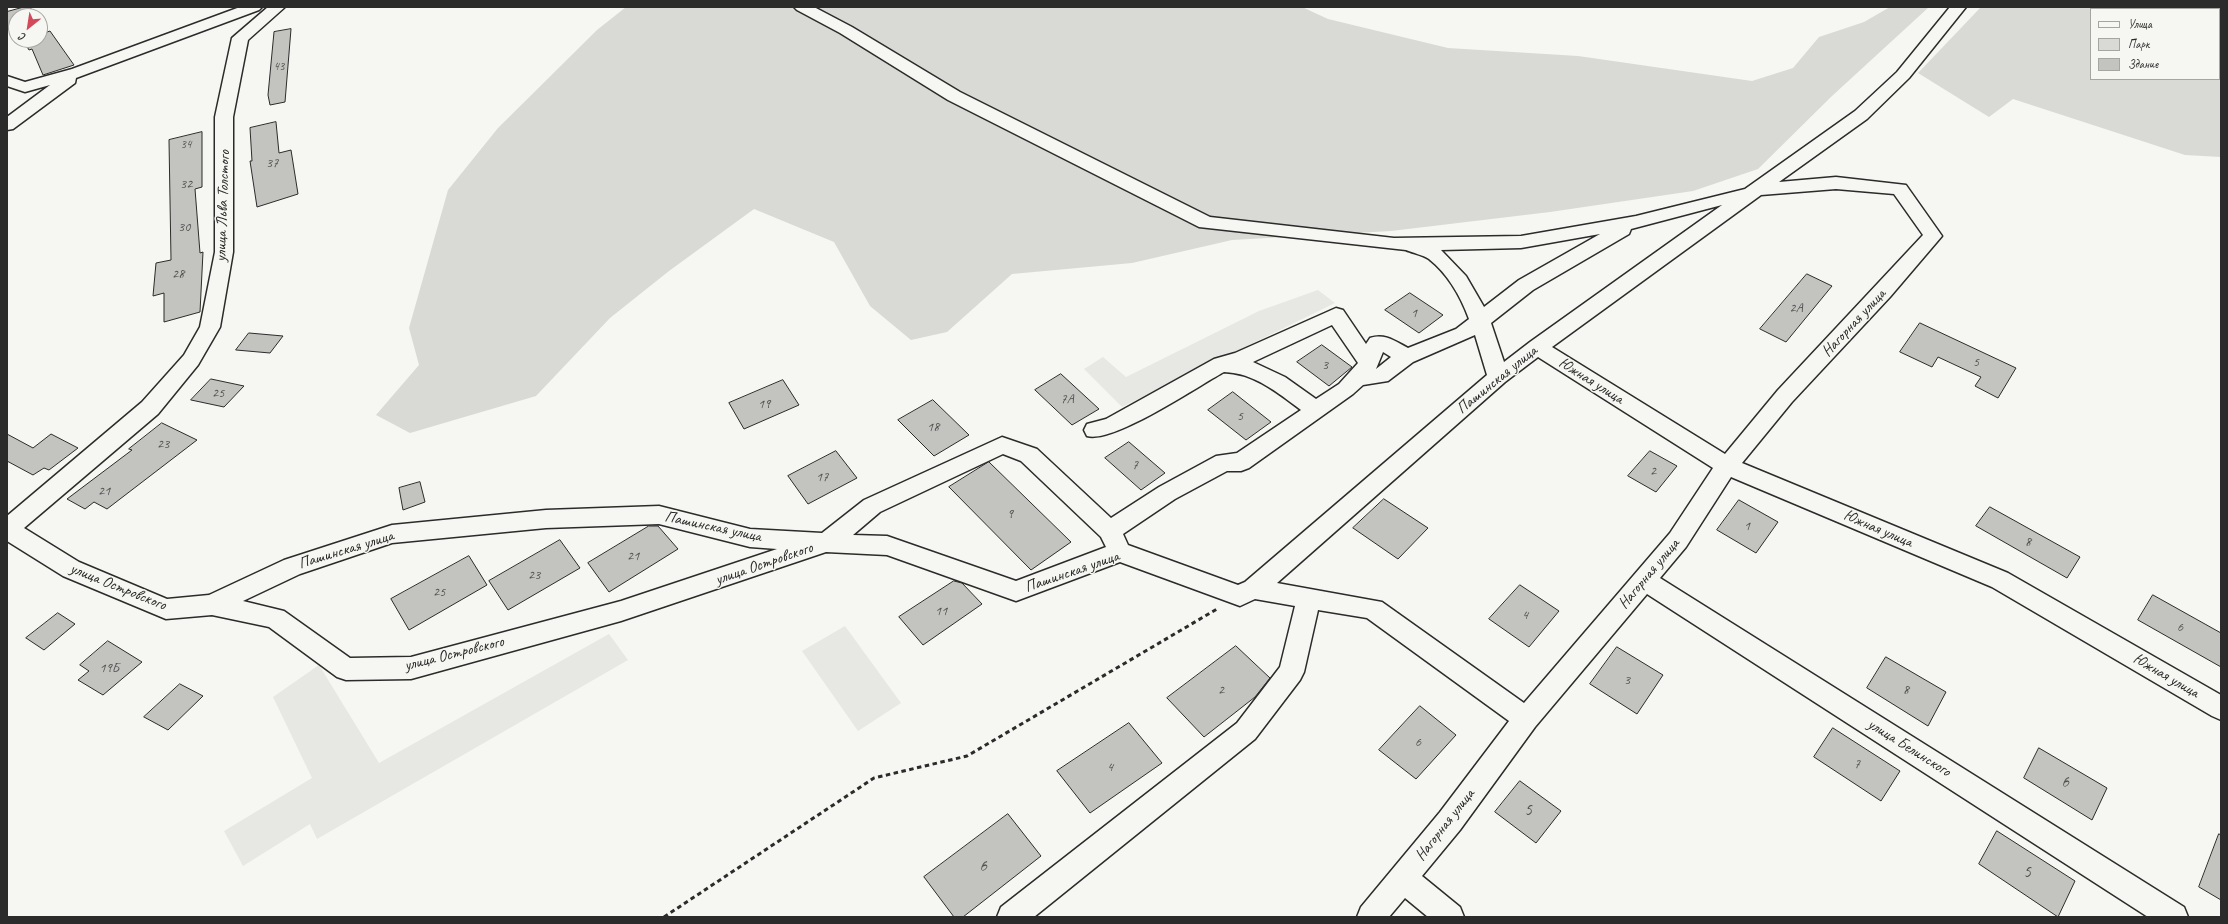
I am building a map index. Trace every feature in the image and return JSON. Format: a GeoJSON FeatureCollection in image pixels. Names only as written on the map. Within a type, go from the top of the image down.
{"type":"FeatureCollection","features":[{"type":"Feature","properties":{"kind":"street"},"geometry":{"type":"LineString","coordinates":[[7,81],[25,87],[78,72],[254,7]]}},
{"type":"Feature","properties":{"kind":"street","name":"улица Льва Толстого"},"geometry":{"type":"LineString","coordinates":[[7,529],[150,408],[191,360],[210,328],[224,252],[224,117],[240,38],[277,7]]}},
{"type":"Feature","properties":{"kind":"street"},"geometry":{"type":"LineString","coordinates":[[802,7],[846,30],[954,96],[1206,223],[1408,244],[1521,242],[1636,222],[1756,190]]}},
{"type":"Feature","properties":{"kind":"street","name":"Пашинская улица"},"geometry":{"type":"LineString","coordinates":[[1246,592],[1498,377],[1537,347],[1861,115],[1903,75],[1958,7]]}},
{"type":"Feature","properties":{"kind":"street"},"geometry":{"type":"LineString","coordinates":[[7,126],[78,72]]}},
{"type":"Feature","properties":{"kind":"street","name":"Нагорная улица"},"geometry":{"type":"LineString","coordinates":[[1371,917],[1450,821],[1526,719],[1678,540],[1727,466],[1785,396],[1883,292],[1933,236],[1900,189],[1836,184],[1756,190]]}},
{"type":"Feature","properties":{"kind":"street"},"geometry":{"type":"LineString","coordinates":[[1095,430],[1113,425],[1221,364],[1240,359],[1336,315],[1363,371],[1381,376],[1406,357],[1463,334],[1526,285],[1636,222]]}},
{"type":"Feature","properties":{"kind":"street"},"geometry":{"type":"LineString","coordinates":[[1408,244],[1434,254],[1455,274],[1481,320],[1498,377]]}},
{"type":"Feature","properties":{"kind":"street"},"geometry":{"type":"LineString","coordinates":[[1110,531],[1167,493],[1224,462],[1241,462],[1346,389],[1363,371],[1377,343],[1385,344],[1406,357]]}},
{"type":"Feature","properties":{"kind":"street","name":"Южная улица"},"geometry":{"type":"LineString","coordinates":[[1537,347],[1727,466],[2000,580],[2221,708]]}},
{"type":"Feature","properties":{"kind":"street"},"geometry":{"type":"LineString","coordinates":[[1221,364],[1242,366],[1278,382],[1316,410]]}},
{"type":"Feature","properties":{"kind":"street"},"geometry":{"type":"LineString","coordinates":[[827,542],[872,506],[1002,445],[1029,455],[1110,531],[1120,552]]}},
{"type":"Feature","properties":{"kind":"street","name":"Пашинская улица"},"geometry":{"type":"LineString","coordinates":[[212,605],[292,567],[392,534],[546,519],[659,515],[750,538],[887,546],[1016,591],[1120,552],[1246,592],[1309,598],[1373,608],[1526,719]]}},
{"type":"Feature","properties":{"kind":"street","name":"улица Островского"},"geometry":{"type":"LineString","coordinates":[[7,529],[71,570],[166,609],[212,605],[275,618],[346,669],[411,668],[620,611],[827,542]]}},
{"type":"Feature","properties":{"kind":"street","name":"улица Белинского"},"geometry":{"type":"LineString","coordinates":[[1644,580],[2174,917]]}},
{"type":"Feature","properties":{"kind":"street"},"geometry":{"type":"LineString","coordinates":[[1011,917],[1246,731],[1292,672],[1309,598]]}},
{"type":"Feature","properties":{"kind":"street"},"geometry":{"type":"LineString","coordinates":[[1403,878],[1450,917]]}},
{"type":"Feature","properties":{"kind":"path"},"geometry":{"type":"LineString","coordinates":[[664,917],[874,778],[967,756],[1246,592]]}},
{"type":"Feature","properties":{"kind":"shaded area"},"geometry":{"type":"Polygon","coordinates":[[[1318,290],[1335,303],[1122,407],[1084,369],[1103,357],[1126,377],[1259,311],[1318,290]]]}},
{"type":"Feature","properties":{"kind":"shaded area"},"geometry":{"type":"Polygon","coordinates":[[[845,626],[901,703],[858,731],[802,651],[845,626]]]}},
{"type":"Feature","properties":{"kind":"shaded area"},"geometry":{"type":"Polygon","coordinates":[[[609,634],[628,660],[317,839],[310,824],[243,866],[224,831],[312,778],[273,697],[319,665],[379,763],[609,634]]]}},
{"type":"Feature","properties":{"kind":"green space"},"geometry":{"type":"Polygon","coordinates":[[[626,7],[1302,7],[1328,19],[1448,48],[1578,56],[1752,81],[1793,68],[1819,37],[1864,22],[1890,7],[1929,7],[1832,96],[1758,169],[1693,191],[1550,212],[1391,231],[1232,240],[1132,263],[1012,274],[947,332],[911,340],[870,306],[834,242],[754,209],[669,271],[610,318],[536,396],[410,433],[376,415],[419,365],[409,328],[448,190],[498,128],[597,30],[626,7]]]}},
{"type":"Feature","properties":{"kind":"green space"},"geometry":{"type":"Polygon","coordinates":[[[1981,7],[2221,7],[2221,157],[2185,155],[2013,99],[1989,117],[1918,73],[1981,7]]]}},
{"type":"Feature","properties":{"kind":"building"},"geometry":{"type":"Polygon","coordinates":[[[7,12],[8,12],[7,30],[7,12]]]}},
{"type":"Feature","properties":{"kind":"building"},"geometry":{"type":"Polygon","coordinates":[[[291,29],[285,102],[270,105],[268,95],[274,32],[291,29]]]}},
{"type":"Feature","properties":{"kind":"building"},"geometry":{"type":"Polygon","coordinates":[[[50,31],[74,65],[43,75],[32,49],[29,50],[28,48],[48,48],[48,32],[50,31]]]}},
{"type":"Feature","properties":{"kind":"building"},"geometry":{"type":"Polygon","coordinates":[[[276,122],[279,153],[291,150],[298,194],[257,207],[250,161],[252,161],[250,128],[276,122]]]}},
{"type":"Feature","properties":{"kind":"building"},"geometry":{"type":"Polygon","coordinates":[[[202,132],[202,187],[195,189],[200,253],[203,252],[200,312],[164,322],[164,293],[153,296],[156,263],[171,260],[169,140],[202,132]]]}},
{"type":"Feature","properties":{"kind":"building"},"geometry":{"type":"Polygon","coordinates":[[[1807,274],[1832,286],[1786,342],[1760,329],[1807,274]]]}},
{"type":"Feature","properties":{"kind":"building"},"geometry":{"type":"Polygon","coordinates":[[[1410,293],[1443,315],[1419,333],[1385,310],[1410,293]]]}},
{"type":"Feature","properties":{"kind":"building"},"geometry":{"type":"Polygon","coordinates":[[[1920,323],[2016,368],[1998,398],[1975,386],[1981,377],[1938,357],[1932,367],[1900,352],[1920,323]]]}},
{"type":"Feature","properties":{"kind":"building"},"geometry":{"type":"Polygon","coordinates":[[[249,333],[283,336],[270,353],[236,350],[249,333]]]}},
{"type":"Feature","properties":{"kind":"building"},"geometry":{"type":"Polygon","coordinates":[[[1322,345],[1352,367],[1329,386],[1297,362],[1322,345]]]}},
{"type":"Feature","properties":{"kind":"building"},"geometry":{"type":"Polygon","coordinates":[[[1061,374],[1099,409],[1072,425],[1035,390],[1061,374]]]}},
{"type":"Feature","properties":{"kind":"building"},"geometry":{"type":"Polygon","coordinates":[[[211,379],[244,386],[224,407],[191,400],[211,379]]]}},
{"type":"Feature","properties":{"kind":"building"},"geometry":{"type":"Polygon","coordinates":[[[783,380],[799,405],[744,429],[729,403],[783,380]]]}},
{"type":"Feature","properties":{"kind":"building"},"geometry":{"type":"Polygon","coordinates":[[[1233,392],[1271,422],[1246,440],[1208,410],[1233,392]]]}},
{"type":"Feature","properties":{"kind":"building"},"geometry":{"type":"Polygon","coordinates":[[[933,400],[969,435],[934,456],[898,420],[933,400]]]}},
{"type":"Feature","properties":{"kind":"building"},"geometry":{"type":"Polygon","coordinates":[[[162,423],[197,440],[107,509],[94,502],[85,509],[67,499],[132,450],[129,449],[162,423]]]}},
{"type":"Feature","properties":{"kind":"building"},"geometry":{"type":"Polygon","coordinates":[[[7,434],[33,448],[51,434],[78,448],[49,470],[44,468],[33,475],[7,461],[7,434]]]}},
{"type":"Feature","properties":{"kind":"building"},"geometry":{"type":"Polygon","coordinates":[[[1129,442],[1165,473],[1141,490],[1105,458],[1129,442]]]}},
{"type":"Feature","properties":{"kind":"building"},"geometry":{"type":"Polygon","coordinates":[[[836,451],[857,478],[808,504],[788,476],[836,451]]]}},
{"type":"Feature","properties":{"kind":"building"},"geometry":{"type":"Polygon","coordinates":[[[1650,451],[1677,466],[1656,492],[1628,476],[1650,451]]]}},
{"type":"Feature","properties":{"kind":"building"},"geometry":{"type":"Polygon","coordinates":[[[989,462],[1071,542],[1031,570],[949,487],[989,462]]]}},
{"type":"Feature","properties":{"kind":"building"},"geometry":{"type":"Polygon","coordinates":[[[420,482],[425,502],[403,510],[399,488],[420,482]]]}},
{"type":"Feature","properties":{"kind":"building"},"geometry":{"type":"Polygon","coordinates":[[[1384,499],[1428,528],[1398,559],[1353,528],[1384,499]]]}},
{"type":"Feature","properties":{"kind":"building"},"geometry":{"type":"Polygon","coordinates":[[[1739,500],[1778,522],[1756,553],[1717,530],[1739,500]]]}},
{"type":"Feature","properties":{"kind":"building"},"geometry":{"type":"Polygon","coordinates":[[[1990,507],[2080,557],[2067,578],[1976,526],[1990,507]]]}},
{"type":"Feature","properties":{"kind":"building"},"geometry":{"type":"Polygon","coordinates":[[[649,526],[658,526],[678,549],[609,592],[588,563],[649,526]]]}},
{"type":"Feature","properties":{"kind":"building"},"geometry":{"type":"Polygon","coordinates":[[[560,540],[580,568],[508,610],[489,581],[560,540]]]}},
{"type":"Feature","properties":{"kind":"building"},"geometry":{"type":"Polygon","coordinates":[[[469,556],[487,585],[409,630],[391,599],[469,556]]]}},
{"type":"Feature","properties":{"kind":"building"},"geometry":{"type":"Polygon","coordinates":[[[954,581],[962,583],[982,604],[923,645],[899,617],[954,581]]]}},
{"type":"Feature","properties":{"kind":"building"},"geometry":{"type":"Polygon","coordinates":[[[1520,585],[1559,611],[1529,647],[1489,619],[1520,585]]]}},
{"type":"Feature","properties":{"kind":"building"},"geometry":{"type":"Polygon","coordinates":[[[2153,595],[2221,633],[2221,667],[2138,620],[2153,595]]]}},
{"type":"Feature","properties":{"kind":"building"},"geometry":{"type":"Polygon","coordinates":[[[58,613],[75,624],[44,650],[26,638],[58,613]]]}},
{"type":"Feature","properties":{"kind":"building"},"geometry":{"type":"Polygon","coordinates":[[[108,641],[142,662],[103,695],[78,680],[89,671],[80,665],[108,641]]]}},
{"type":"Feature","properties":{"kind":"building"},"geometry":{"type":"Polygon","coordinates":[[[1236,646],[1270,678],[1255,697],[1204,737],[1167,698],[1236,646]]]}},
{"type":"Feature","properties":{"kind":"building"},"geometry":{"type":"Polygon","coordinates":[[[1617,647],[1663,675],[1637,714],[1590,684],[1617,647]]]}},
{"type":"Feature","properties":{"kind":"building"},"geometry":{"type":"Polygon","coordinates":[[[1886,657],[1946,692],[1928,726],[1867,688],[1886,657]]]}},
{"type":"Feature","properties":{"kind":"building"},"geometry":{"type":"Polygon","coordinates":[[[180,684],[203,696],[168,730],[144,717],[180,684]]]}},
{"type":"Feature","properties":{"kind":"building"},"geometry":{"type":"Polygon","coordinates":[[[1420,706],[1456,735],[1416,779],[1379,750],[1420,706]]]}},
{"type":"Feature","properties":{"kind":"building"},"geometry":{"type":"Polygon","coordinates":[[[1129,723],[1162,763],[1090,813],[1057,771],[1129,723]]]}},
{"type":"Feature","properties":{"kind":"building"},"geometry":{"type":"Polygon","coordinates":[[[1833,728],[1900,771],[1881,801],[1814,757],[1833,728]]]}},
{"type":"Feature","properties":{"kind":"building"},"geometry":{"type":"Polygon","coordinates":[[[2039,748],[2107,788],[2092,820],[2024,778],[2039,748]]]}},
{"type":"Feature","properties":{"kind":"building"},"geometry":{"type":"Polygon","coordinates":[[[1520,781],[1561,811],[1536,843],[1495,812],[1520,781]]]}},
{"type":"Feature","properties":{"kind":"building"},"geometry":{"type":"Polygon","coordinates":[[[1008,814],[1041,856],[963,917],[954,917],[924,877],[1008,814]]]}},
{"type":"Feature","properties":{"kind":"building"},"geometry":{"type":"Polygon","coordinates":[[[1997,831],[2075,881],[2058,917],[1979,864],[1997,831]]]}},
{"type":"Feature","properties":{"kind":"building"},"geometry":{"type":"Polygon","coordinates":[[[2219,834],[2221,835],[2221,900],[2199,887],[2219,834]]]}}]}
